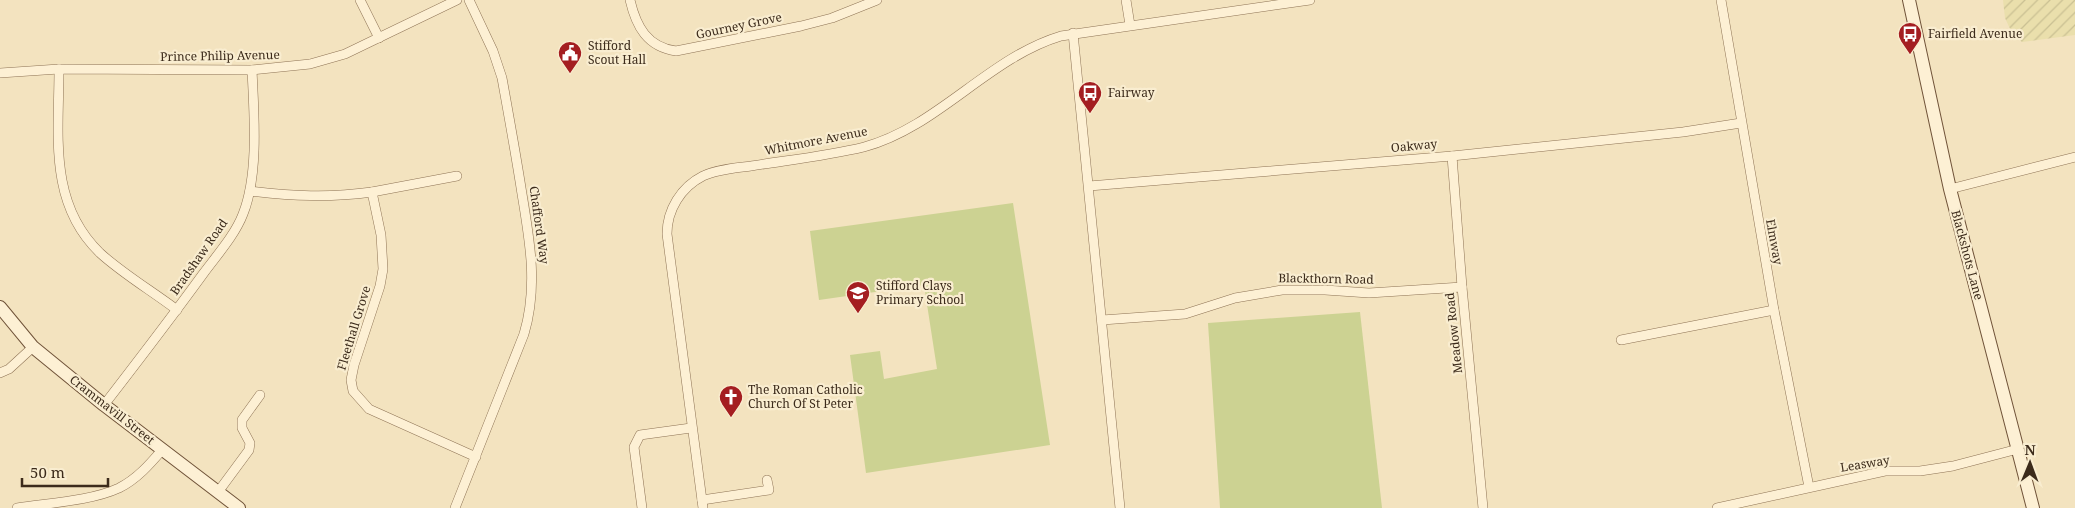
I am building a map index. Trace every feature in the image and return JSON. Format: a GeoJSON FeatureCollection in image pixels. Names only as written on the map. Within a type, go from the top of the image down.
{"type":"FeatureCollection","features":[{"type":"Feature","properties":{"kind":"street"},"geometry":{"type":"LineString","coordinates":[[360,0],[379,38]]}},
{"type":"Feature","properties":{"kind":"street","name":"Prince Philip Avenue"},"geometry":{"type":"LineString","coordinates":[[0,73],[59,69],[252,70],[310,64],[345,54],[457,0]]}},
{"type":"Feature","properties":{"kind":"street","name":"Chafford Way"},"geometry":{"type":"LineString","coordinates":[[455,508],[524,334],[530,313],[533,288],[532,252],[502,78],[493,51],[469,0]]}},
{"type":"Feature","properties":{"kind":"street","name":"Gourney Grove"},"geometry":{"type":"LineString","coordinates":[[630,0],[635,21],[648,38],[665,49],[676,50],[801,26],[832,18],[877,0]]}},
{"type":"Feature","properties":{"kind":"street"},"geometry":{"type":"LineString","coordinates":[[1126,0],[1130,25]]}},
{"type":"Feature","properties":{"kind":"street","name":"Whitmore Avenue"},"geometry":{"type":"LineString","coordinates":[[702,504],[667,234],[672,209],[683,192],[697,180],[714,173],[843,151],[885,140],[917,124],[1030,48],[1048,40],[1074,33],[1310,0]]}},
{"type":"Feature","properties":{"kind":"street","name":"Elmway"},"geometry":{"type":"LineString","coordinates":[[1721,0],[1774,310],[1809,487]]}},
{"type":"Feature","properties":{"kind":"street","name":"Blackshots Lane"},"geometry":{"type":"LineString","coordinates":[[1909,0],[1950,189],[2033,508]]}},
{"type":"Feature","properties":{"kind":"street"},"geometry":{"type":"LineString","coordinates":[[1074,33],[1120,508]]}},
{"type":"Feature","properties":{"kind":"street"},"geometry":{"type":"LineString","coordinates":[[59,69],[60,172],[69,211],[77,226],[101,253],[177,310]]}},
{"type":"Feature","properties":{"kind":"street","name":"Bradshaw Road"},"geometry":{"type":"LineString","coordinates":[[104,405],[177,310],[230,237],[243,215],[250,191],[254,132],[252,70]]}},
{"type":"Feature","properties":{"kind":"street","name":"Oakway"},"geometry":{"type":"LineString","coordinates":[[1089,186],[1452,156],[1683,132],[1741,123]]}},
{"type":"Feature","properties":{"kind":"street","name":"Meadow Road"},"geometry":{"type":"LineString","coordinates":[[1452,156],[1483,508]]}},
{"type":"Feature","properties":{"kind":"street"},"geometry":{"type":"LineString","coordinates":[[1950,189],[2075,157]]}},
{"type":"Feature","properties":{"kind":"street"},"geometry":{"type":"LineString","coordinates":[[250,191],[301,197],[336,197],[456,176]]}},
{"type":"Feature","properties":{"kind":"street","name":"Fleethall Grove"},"geometry":{"type":"LineString","coordinates":[[372,192],[381,235],[383,270],[380,286],[354,365],[351,380],[353,391],[369,409],[476,457]]}},
{"type":"Feature","properties":{"kind":"street","name":"Blackthorn Road"},"geometry":{"type":"LineString","coordinates":[[1102,320],[1185,314],[1235,298],[1282,290],[1369,293],[1462,286]]}},
{"type":"Feature","properties":{"kind":"street","name":"Crammavill Street"},"geometry":{"type":"LineString","coordinates":[[0,307],[34,347],[104,405],[239,508]]}},
{"type":"Feature","properties":{"kind":"street"},"geometry":{"type":"LineString","coordinates":[[1621,340],[1774,310]]}},
{"type":"Feature","properties":{"kind":"street"},"geometry":{"type":"LineString","coordinates":[[0,373],[9,369],[34,347]]}},
{"type":"Feature","properties":{"kind":"street"},"geometry":{"type":"LineString","coordinates":[[218,492],[249,450],[250,443],[242,428],[242,420],[260,395]]}},
{"type":"Feature","properties":{"kind":"street"},"geometry":{"type":"LineString","coordinates":[[642,508],[634,447],[640,435],[692,428]]}},
{"type":"Feature","properties":{"kind":"street","name":"Leasway"},"geometry":{"type":"LineString","coordinates":[[1717,508],[1885,471],[1920,471],[1953,466],[2018,449]]}},
{"type":"Feature","properties":{"kind":"street"},"geometry":{"type":"LineString","coordinates":[[17,508],[71,504],[118,488],[138,475],[162,450]]}},
{"type":"Feature","properties":{"kind":"street"},"geometry":{"type":"LineString","coordinates":[[702,504],[769,490],[767,480]]}},
{"type":"Feature","properties":{"kind":"shaded area"},"geometry":{"type":"Polygon","coordinates":[[[2003,0],[2075,0],[2075,35],[2022,42],[2012,33],[2005,18],[2003,0]]]}},
{"type":"Feature","properties":{"kind":"green space"},"geometry":{"type":"Polygon","coordinates":[[[1013,203],[1050,445],[866,473],[850,355],[880,351],[884,379],[937,369],[924,285],[819,300],[810,231],[1013,203]]]}},
{"type":"Feature","properties":{"kind":"green space"},"geometry":{"type":"Polygon","coordinates":[[[1360,312],[1382,508],[1220,508],[1208,323],[1360,312]]]}},
{"type":"Feature","properties":{"kind":"place","name":"Fairfield Avenue"},"geometry":{"type":"Point","coordinates":[1910,55]}},
{"type":"Feature","properties":{"kind":"place","name":"Stifford Scout Hall"},"geometry":{"type":"Point","coordinates":[570,74]}},
{"type":"Feature","properties":{"kind":"place","name":"Fairway"},"geometry":{"type":"Point","coordinates":[1090,114]}},
{"type":"Feature","properties":{"kind":"place","name":"Stifford Clays Primary School"},"geometry":{"type":"Point","coordinates":[858,314]}},
{"type":"Feature","properties":{"kind":"place","name":"The Roman Catholic Church Of St Peter"},"geometry":{"type":"Point","coordinates":[731,418]}}]}
